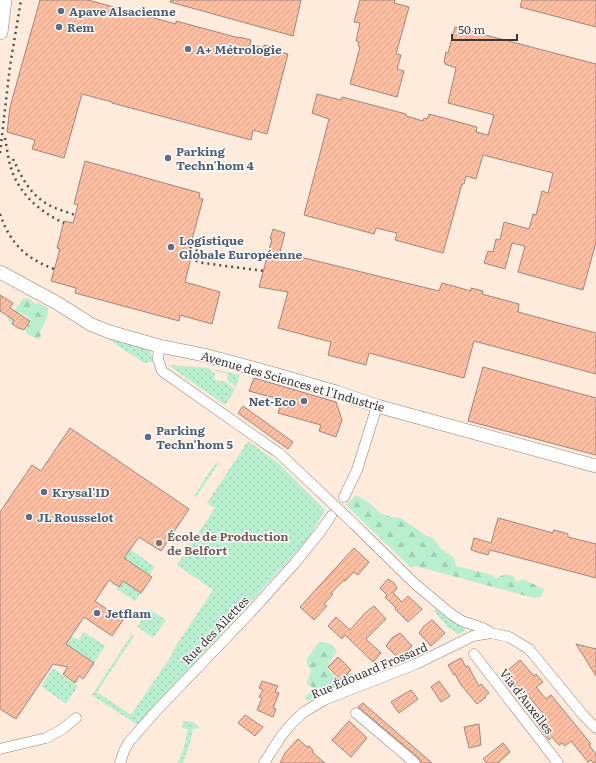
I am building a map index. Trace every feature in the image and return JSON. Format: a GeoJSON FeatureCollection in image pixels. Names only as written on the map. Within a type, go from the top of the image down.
{"type":"FeatureCollection","features":[{"type":"Feature","properties":{"kind":"main road"},"geometry":{"type":"LineString","coordinates":[[0,32],[4,0]]}},
{"type":"Feature","properties":{"kind":"street","name":"Avenue des Sciences et l'Industrie"},"geometry":{"type":"LineString","coordinates":[[1,276],[57,303],[92,325],[110,332],[160,346],[204,355],[272,373],[377,406],[596,466]]}},
{"type":"Feature","properties":{"kind":"street"},"geometry":{"type":"LineString","coordinates":[[160,346],[158,359],[162,371],[280,454],[414,583],[451,614],[462,621],[483,628],[491,633],[509,637],[529,649],[583,715],[596,728]]}},
{"type":"Feature","properties":{"kind":"street"},"geometry":{"type":"LineString","coordinates":[[344,497],[357,470],[377,406]]}},
{"type":"Feature","properties":{"kind":"street","name":"Rue des Ailettes"},"geometry":{"type":"LineString","coordinates":[[120,763],[129,742],[157,710],[250,613],[295,563],[331,516]]}},
{"type":"Feature","properties":{"kind":"street","name":"Rue Édouard Frossard"},"geometry":{"type":"LineString","coordinates":[[264,763],[282,735],[293,722],[304,712],[324,700],[416,664],[473,636],[491,633]]}},
{"type":"Feature","properties":{"kind":"street","name":"Via d'Auxelles"},"geometry":{"type":"LineString","coordinates":[[474,654],[558,763]]}},
{"type":"Feature","properties":{"kind":"street"},"geometry":{"type":"LineString","coordinates":[[356,713],[414,763]]}},
{"type":"Feature","properties":{"kind":"street"},"geometry":{"type":"LineString","coordinates":[[0,749],[46,738],[61,730],[76,718]]}},
{"type":"Feature","properties":{"kind":"green space"},"geometry":{"type":"Polygon","coordinates":[[[29,298],[35,304],[39,303],[48,308],[46,320],[40,331],[41,335],[39,340],[29,335],[25,331],[31,319],[19,312],[11,323],[7,317],[14,311],[23,299],[29,298]]]}},
{"type":"Feature","properties":{"kind":"green space"},"geometry":{"type":"Polygon","coordinates":[[[109,338],[148,350],[151,353],[153,361],[144,363],[108,339],[109,338]]]}},
{"type":"Feature","properties":{"kind":"green space"},"geometry":{"type":"Polygon","coordinates":[[[168,365],[208,368],[215,374],[214,380],[226,382],[235,390],[225,405],[168,365]]]}},
{"type":"Feature","properties":{"kind":"green space"},"geometry":{"type":"Polygon","coordinates":[[[213,369],[240,375],[236,387],[227,380],[228,374],[213,369]]]}},
{"type":"Feature","properties":{"kind":"green space"},"geometry":{"type":"Polygon","coordinates":[[[248,441],[277,462],[325,510],[308,539],[152,710],[138,724],[136,724],[92,695],[132,634],[134,636],[97,692],[131,715],[213,590],[177,565],[215,508],[207,503],[248,441]]]}},
{"type":"Feature","properties":{"kind":"green space"},"geometry":{"type":"Polygon","coordinates":[[[216,462],[218,464],[196,497],[194,496],[216,462]]]}},
{"type":"Feature","properties":{"kind":"green space"},"geometry":{"type":"Polygon","coordinates":[[[356,495],[371,504],[380,513],[391,517],[401,518],[425,535],[434,539],[440,548],[454,558],[456,566],[489,574],[497,578],[505,574],[513,576],[517,582],[523,579],[544,589],[541,597],[534,598],[415,566],[411,568],[346,505],[356,495]]]}},
{"type":"Feature","properties":{"kind":"green space"},"geometry":{"type":"Polygon","coordinates":[[[130,549],[155,567],[149,575],[124,558],[130,549]]]}},
{"type":"Feature","properties":{"kind":"green space"},"geometry":{"type":"Polygon","coordinates":[[[116,576],[141,593],[135,601],[117,589],[120,584],[116,582],[113,586],[111,585],[116,576]]]}},
{"type":"Feature","properties":{"kind":"green space"},"geometry":{"type":"Polygon","coordinates":[[[149,609],[166,620],[153,638],[137,627],[149,609]]]}},
{"type":"Feature","properties":{"kind":"green space"},"geometry":{"type":"Polygon","coordinates":[[[436,609],[463,627],[465,629],[463,632],[458,634],[448,627],[434,611],[436,609]]]}},
{"type":"Feature","properties":{"kind":"green space"},"geometry":{"type":"Polygon","coordinates":[[[84,632],[105,646],[94,663],[66,644],[72,636],[78,640],[84,632]]]}},
{"type":"Feature","properties":{"kind":"green space"},"geometry":{"type":"Polygon","coordinates":[[[319,642],[330,644],[337,652],[329,662],[328,669],[341,681],[349,673],[353,673],[356,676],[356,679],[327,691],[309,701],[305,700],[306,696],[315,689],[307,684],[311,669],[306,660],[319,642]]]}},
{"type":"Feature","properties":{"kind":"green space"},"geometry":{"type":"Polygon","coordinates":[[[53,668],[78,686],[66,704],[41,686],[53,668]]]}},
{"type":"Feature","properties":{"kind":"green space"},"geometry":{"type":"Polygon","coordinates":[[[183,721],[193,722],[200,728],[193,729],[183,763],[178,763],[184,747],[188,729],[182,728],[183,721]]]}},
{"type":"Feature","properties":{"kind":"building"},"geometry":{"type":"Polygon","coordinates":[[[40,0],[88,0],[176,24],[176,21],[251,40],[250,44],[264,48],[264,45],[275,48],[275,51],[288,54],[267,134],[253,130],[251,140],[82,94],[64,158],[32,149],[35,140],[7,132],[10,107],[40,0]]]}},
{"type":"Feature","properties":{"kind":"building"},"geometry":{"type":"Polygon","coordinates":[[[171,0],[301,0],[293,36],[170,2],[171,0]]]}},
{"type":"Feature","properties":{"kind":"building"},"geometry":{"type":"Polygon","coordinates":[[[360,0],[395,0],[394,3],[409,7],[396,54],[401,55],[397,69],[404,71],[397,97],[350,84],[360,47],[358,46],[359,42],[356,41],[360,23],[354,22],[360,0]]]}},
{"type":"Feature","properties":{"kind":"building"},"geometry":{"type":"Polygon","coordinates":[[[522,0],[596,0],[596,27],[520,7],[522,0]]]}},
{"type":"Feature","properties":{"kind":"building"},"geometry":{"type":"Polygon","coordinates":[[[455,27],[596,64],[596,242],[583,290],[518,272],[525,246],[512,243],[505,269],[484,263],[488,251],[493,252],[496,239],[500,240],[504,222],[529,229],[533,214],[536,215],[542,191],[548,193],[553,173],[483,155],[476,179],[466,176],[464,184],[462,184],[443,253],[395,240],[397,233],[376,228],[374,234],[304,215],[329,119],[312,113],[317,94],[341,100],[342,97],[406,114],[406,116],[423,121],[424,118],[427,119],[429,114],[477,127],[476,132],[488,135],[494,115],[448,103],[456,68],[445,64],[444,62],[455,27]]]}},
{"type":"Feature","properties":{"kind":"building"},"geometry":{"type":"Polygon","coordinates":[[[85,161],[200,193],[199,198],[203,199],[188,254],[192,254],[185,282],[220,292],[212,324],[180,315],[179,321],[75,293],[76,288],[51,281],[60,249],[57,248],[64,221],[73,223],[78,205],[74,204],[85,161]]]}},
{"type":"Feature","properties":{"kind":"building"},"geometry":{"type":"Polygon","coordinates":[[[273,229],[285,233],[280,252],[439,291],[442,283],[471,291],[471,288],[483,291],[482,294],[519,304],[518,312],[596,333],[596,374],[474,341],[464,378],[369,353],[366,365],[328,355],[331,342],[278,328],[288,292],[259,287],[272,239],[270,239],[273,229]]]}},
{"type":"Feature","properties":{"kind":"building"},"geometry":{"type":"Polygon","coordinates":[[[0,295],[13,303],[10,308],[30,321],[24,330],[12,324],[14,320],[0,311],[0,295]]]}},
{"type":"Feature","properties":{"kind":"building"},"geometry":{"type":"Polygon","coordinates":[[[483,367],[596,398],[596,455],[468,421],[483,367]]]}},
{"type":"Feature","properties":{"kind":"building"},"geometry":{"type":"Polygon","coordinates":[[[254,378],[336,402],[342,420],[336,437],[319,431],[321,425],[278,413],[282,400],[249,391],[254,378]]]}},
{"type":"Feature","properties":{"kind":"building"},"geometry":{"type":"Polygon","coordinates":[[[243,406],[293,442],[288,449],[238,413],[243,406]]]}},
{"type":"Feature","properties":{"kind":"building"},"geometry":{"type":"Polygon","coordinates":[[[70,428],[189,509],[161,551],[139,537],[124,558],[152,577],[141,593],[123,581],[119,587],[109,580],[95,601],[123,620],[112,636],[84,617],[66,644],[94,663],[83,679],[79,676],[75,683],[63,674],[68,667],[53,664],[16,719],[0,709],[0,512],[32,465],[41,471],[70,428]]]}},
{"type":"Feature","properties":{"kind":"building"},"geometry":{"type":"Polygon","coordinates":[[[498,518],[553,533],[554,530],[562,532],[568,534],[568,537],[596,544],[596,578],[490,550],[488,555],[471,550],[474,538],[491,543],[498,518]]]}},
{"type":"Feature","properties":{"kind":"building"},"geometry":{"type":"Polygon","coordinates":[[[354,548],[369,562],[358,575],[354,572],[331,593],[333,594],[324,604],[327,606],[314,620],[300,607],[354,548]]]}},
{"type":"Feature","properties":{"kind":"building"},"geometry":{"type":"Polygon","coordinates":[[[388,579],[394,583],[397,588],[393,593],[402,602],[408,596],[422,609],[408,622],[385,597],[387,595],[380,588],[388,579]]]}},
{"type":"Feature","properties":{"kind":"building"},"geometry":{"type":"Polygon","coordinates":[[[374,606],[386,619],[366,639],[381,653],[373,662],[345,635],[342,639],[328,626],[336,617],[350,630],[366,612],[374,606]]]}},
{"type":"Feature","properties":{"kind":"building"},"geometry":{"type":"Polygon","coordinates":[[[432,620],[445,633],[431,646],[419,633],[424,626],[432,620]]]}},
{"type":"Feature","properties":{"kind":"building"},"geometry":{"type":"Polygon","coordinates":[[[400,633],[412,646],[399,659],[386,646],[392,638],[400,633]]]}},
{"type":"Feature","properties":{"kind":"building"},"geometry":{"type":"Polygon","coordinates":[[[576,644],[596,649],[596,676],[576,644]]]}},
{"type":"Feature","properties":{"kind":"building"},"geometry":{"type":"Polygon","coordinates":[[[338,657],[351,670],[341,680],[328,667],[338,657]]]}},
{"type":"Feature","properties":{"kind":"building"},"geometry":{"type":"Polygon","coordinates":[[[461,658],[466,667],[468,666],[479,686],[481,684],[489,693],[477,704],[461,685],[448,665],[461,658]]]}},
{"type":"Feature","properties":{"kind":"building"},"geometry":{"type":"Polygon","coordinates":[[[520,660],[534,676],[536,674],[543,682],[536,687],[546,699],[551,695],[591,744],[589,745],[596,754],[596,763],[593,763],[591,760],[588,762],[571,741],[565,746],[562,743],[559,745],[552,737],[549,740],[537,724],[546,717],[524,691],[521,694],[503,674],[520,660]]]}},
{"type":"Feature","properties":{"kind":"building"},"geometry":{"type":"Polygon","coordinates":[[[262,681],[278,686],[275,692],[279,693],[273,708],[276,709],[273,717],[257,710],[262,698],[259,697],[263,690],[259,688],[262,681]]]}},
{"type":"Feature","properties":{"kind":"building"},"geometry":{"type":"Polygon","coordinates":[[[439,681],[450,696],[441,702],[431,687],[439,681]]]}},
{"type":"Feature","properties":{"kind":"building"},"geometry":{"type":"Polygon","coordinates":[[[411,690],[418,699],[399,713],[391,702],[411,690]]]}},
{"type":"Feature","properties":{"kind":"building"},"geometry":{"type":"Polygon","coordinates":[[[363,703],[432,763],[421,763],[419,758],[358,707],[363,703]]]}},
{"type":"Feature","properties":{"kind":"building"},"geometry":{"type":"Polygon","coordinates":[[[245,715],[263,727],[255,736],[238,723],[245,715]]]}},
{"type":"Feature","properties":{"kind":"building"},"geometry":{"type":"Polygon","coordinates":[[[349,721],[367,738],[351,757],[332,740],[349,721]]]}},
{"type":"Feature","properties":{"kind":"building"},"geometry":{"type":"Polygon","coordinates":[[[479,724],[481,745],[469,748],[464,727],[479,724]]]}},
{"type":"Feature","properties":{"kind":"building"},"geometry":{"type":"Polygon","coordinates":[[[298,739],[307,747],[309,746],[313,750],[313,753],[325,763],[280,763],[285,753],[298,739]]]}},
{"type":"Feature","properties":{"kind":"building"},"geometry":{"type":"Polygon","coordinates":[[[503,743],[510,752],[498,763],[487,763],[483,759],[503,743]]]}},
{"type":"Feature","properties":{"kind":"railway"},"geometry":{"type":"LineString","coordinates":[[0,153],[10,66],[21,0]]}},
{"type":"Feature","properties":{"kind":"railway"},"geometry":{"type":"LineString","coordinates":[[5,138],[10,165],[19,186],[39,208],[55,219],[64,223]]}},
{"type":"Feature","properties":{"kind":"railway"},"geometry":{"type":"LineString","coordinates":[[13,159],[27,185],[36,196],[42,201],[58,209],[75,215]]}},
{"type":"Feature","properties":{"kind":"railway"},"geometry":{"type":"LineString","coordinates":[[0,214],[9,233],[20,248],[35,260],[54,269]]}},
{"type":"Feature","properties":{"kind":"railway"},"geometry":{"type":"LineString","coordinates":[[190,248],[217,258]]}},
{"type":"Feature","properties":{"kind":"railway"},"geometry":{"type":"LineString","coordinates":[[190,259],[203,263],[264,271]]}},
{"type":"Feature","properties":{"kind":"place","name":"Apave Alsacienne"},"geometry":{"type":"Point","coordinates":[61,11]}},
{"type":"Feature","properties":{"kind":"place","name":"Rem"},"geometry":{"type":"Point","coordinates":[59,27]}},
{"type":"Feature","properties":{"kind":"place","name":"A+ Métrologie"},"geometry":{"type":"Point","coordinates":[188,49]}},
{"type":"Feature","properties":{"kind":"place","name":"Parking Techn'hom 4"},"geometry":{"type":"Point","coordinates":[168,158]}},
{"type":"Feature","properties":{"kind":"place","name":"Logistique Globale Européenne"},"geometry":{"type":"Point","coordinates":[171,247]}},
{"type":"Feature","properties":{"kind":"place","name":"Net-Eco"},"geometry":{"type":"Point","coordinates":[304,401]}},
{"type":"Feature","properties":{"kind":"place","name":"Parking Techn'hom 5"},"geometry":{"type":"Point","coordinates":[148,437]}},
{"type":"Feature","properties":{"kind":"place","name":"Krysal'ID"},"geometry":{"type":"Point","coordinates":[44,492]}},
{"type":"Feature","properties":{"kind":"place","name":"JL Rousselot"},"geometry":{"type":"Point","coordinates":[29,517]}},
{"type":"Feature","properties":{"kind":"place","name":"École de Production de Belfort"},"geometry":{"type":"Point","coordinates":[159,543]}},
{"type":"Feature","properties":{"kind":"place","name":"Jetflam"},"geometry":{"type":"Point","coordinates":[97,613]}}]}
